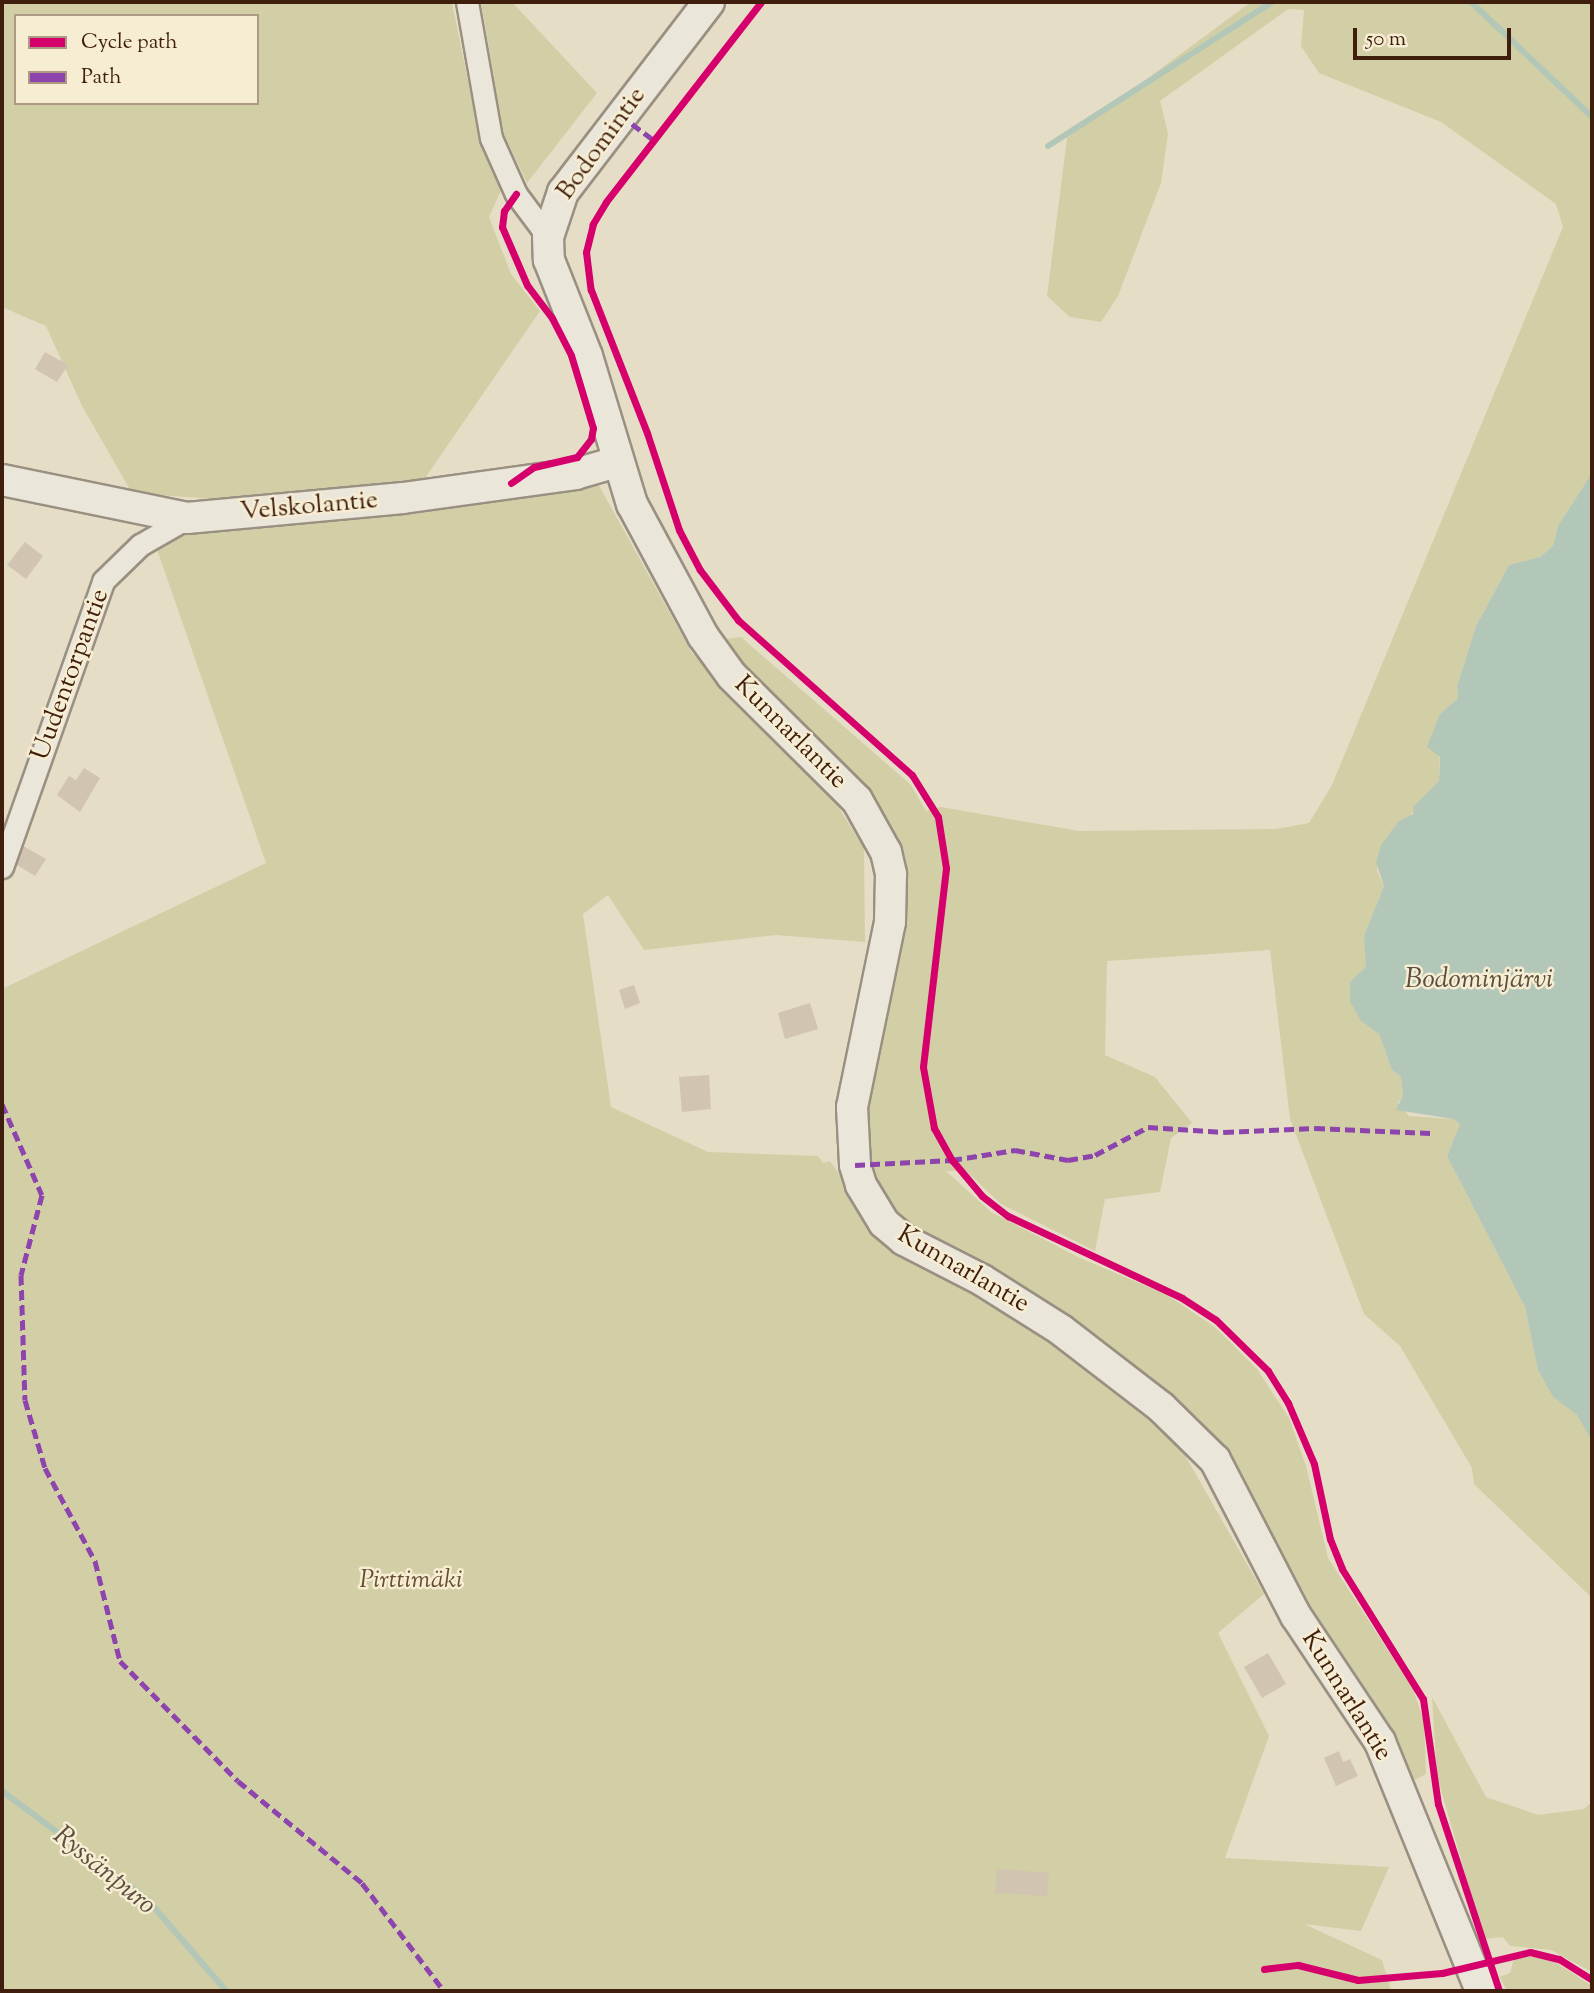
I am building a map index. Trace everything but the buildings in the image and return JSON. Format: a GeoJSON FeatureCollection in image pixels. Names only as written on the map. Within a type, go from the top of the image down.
{"type":"FeatureCollection","features":[{"type":"Feature","properties":{"kind":"main road","name":"Bodomintie"},"geometry":{"type":"LineString","coordinates":[[617,462],[587,356],[556,285],[548,237],[553,215],[575,173],[709,2]]}},
{"type":"Feature","properties":{"kind":"main road","name":"Velskolantie"},"geometry":{"type":"LineString","coordinates":[[2,481],[187,518],[403,498],[575,474],[617,462]]}},
{"type":"Feature","properties":{"kind":"main road","name":"Kunnarlantie"},"geometry":{"type":"LineString","coordinates":[[617,462],[632,503],[703,636],[732,676],[857,800],[886,852],[891,874],[890,922],[852,1107],[855,1165],[870,1205],[904,1240],[982,1280],[1061,1330],[1161,1407],[1215,1460],[1296,1616],[1380,1742],[1481,1991]]}},
{"type":"Feature","properties":{"kind":"street"},"geometry":{"type":"LineString","coordinates":[[467,2],[491,138],[516,194],[548,237]]}},
{"type":"Feature","properties":{"kind":"street","name":"Uudentorpantie"},"geometry":{"type":"LineString","coordinates":[[2,867],[103,580],[140,545],[187,518]]}},
{"type":"Feature","properties":{"kind":"green space"},"geometry":{"type":"Polygon","coordinates":[[[2,2],[452,2],[479,135],[502,188],[489,217],[511,274],[540,311],[421,484],[214,499],[132,493],[82,406],[46,326],[2,307],[2,2]]]}},
{"type":"Feature","properties":{"kind":"green space"},"geometry":{"type":"Polygon","coordinates":[[[481,2],[512,2],[597,93],[527,183],[503,132],[481,2]]]}},
{"type":"Feature","properties":{"kind":"green space"},"geometry":{"type":"Polygon","coordinates":[[[1251,2],[1592,2],[1592,473],[1558,526],[1553,546],[1540,557],[1509,565],[1476,626],[1457,687],[1458,698],[1440,714],[1439,781],[1378,854],[1377,871],[1384,886],[1364,936],[1367,967],[1350,982],[1360,1019],[1379,1034],[1392,1070],[1401,1077],[1403,1095],[1398,1103],[1409,1116],[1453,1119],[1460,1124],[1447,1156],[1525,1307],[1538,1370],[1553,1397],[1577,1415],[1590,1433],[1592,1598],[1474,1484],[1472,1468],[1400,1346],[1364,1314],[1290,1119],[1270,950],[1107,961],[1105,1055],[1155,1077],[1192,1123],[1171,1138],[1160,1192],[1105,1199],[1095,1251],[1001,1204],[966,1171],[946,1171],[991,1212],[1078,1257],[1167,1295],[1215,1327],[1257,1369],[1289,1418],[1306,1466],[1328,1558],[1413,1689],[1424,1722],[1426,1774],[1410,1782],[1312,1628],[1232,1469],[920,1240],[882,1203],[862,1139],[896,857],[717,640],[741,637],[911,785],[926,811],[941,807],[1079,831],[1276,829],[1309,823],[1332,785],[1563,227],[1556,204],[1441,122],[1319,73],[1301,46],[1304,10],[1288,9],[1160,101],[1168,134],[1161,183],[1118,296],[1101,322],[1070,317],[1047,296],[1067,138],[1251,2]]]}},
{"type":"Feature","properties":{"kind":"green space","name":"Pirttimäki"},"geometry":{"type":"Polygon","coordinates":[[[597,482],[692,653],[824,784],[864,848],[865,942],[776,935],[644,950],[608,895],[583,914],[611,1107],[708,1152],[818,1156],[823,1163],[830,1161],[882,1235],[1050,1344],[1178,1443],[1264,1594],[1218,1633],[1269,1736],[1225,1858],[1389,1867],[1361,1931],[1304,1924],[1382,1960],[1391,1991],[2,1991],[2,989],[266,863],[152,535],[597,482]]]}},
{"type":"Feature","properties":{"kind":"green space"},"geometry":{"type":"Polygon","coordinates":[[[1432,1697],[1486,1797],[1538,1815],[1584,1809],[1592,1802],[1592,1972],[1551,1950],[1510,1946],[1503,1937],[1484,1939],[1437,1776],[1432,1697]]]}},
{"type":"Feature","properties":{"kind":"green space"},"geometry":{"type":"Polygon","coordinates":[[[1536,1956],[1558,1964],[1592,1986],[1592,1991],[1507,1991],[1500,1977],[1510,1973],[1514,1959],[1536,1956]]]}},
{"type":"Feature","properties":{"kind":"water","name":"Bodominjärvi"},"geometry":{"type":"Polygon","coordinates":[[[1592,473],[1592,1441],[1577,1415],[1553,1397],[1538,1370],[1525,1307],[1447,1156],[1460,1124],[1453,1119],[1396,1110],[1403,1095],[1401,1077],[1392,1070],[1379,1034],[1360,1020],[1350,1001],[1350,982],[1366,967],[1364,936],[1384,886],[1376,862],[1381,845],[1399,821],[1413,814],[1414,806],[1439,781],[1440,757],[1427,747],[1440,714],[1458,698],[1457,687],[1476,626],[1509,565],[1540,557],[1553,546],[1558,526],[1592,473]]]}},
{"type":"Feature","properties":{"kind":"waterway"},"geometry":{"type":"LineString","coordinates":[[1048,146],[1272,2]]}},
{"type":"Feature","properties":{"kind":"waterway"},"geometry":{"type":"LineString","coordinates":[[1471,2],[1592,117]]}},
{"type":"Feature","properties":{"kind":"waterway","name":"Ryssänpuro"},"geometry":{"type":"LineString","coordinates":[[2,1791],[147,1899],[226,1991]]}},
{"type":"Feature","properties":{"kind":"marked path"},"geometry":{"type":"LineString","coordinates":[[620,115],[655,141]]}},
{"type":"Feature","properties":{"kind":"marked path"},"geometry":{"type":"LineString","coordinates":[[2,1104],[42,1195],[21,1275],[25,1400],[45,1468],[95,1561],[120,1661],[238,1781],[362,1883],[444,1991]]}},
{"type":"Feature","properties":{"kind":"marked path"},"geometry":{"type":"LineString","coordinates":[[855,1165],[952,1160],[1015,1150],[1068,1160],[1095,1155],[1148,1127],[1224,1132],[1315,1128],[1431,1133]]}},
{"type":"Feature","properties":{"kind":"cycle path"},"geometry":{"type":"LineString","coordinates":[[761,2],[606,202],[593,224],[586,252],[591,290],[647,433],[679,530],[700,570],[738,620],[912,775],[938,817],[946,868],[923,1067],[934,1128],[952,1160],[982,1196],[1008,1216],[1182,1298],[1216,1320],[1268,1371],[1288,1403],[1314,1464],[1330,1539],[1342,1569],[1423,1699],[1438,1804],[1499,1991]]}},
{"type":"Feature","properties":{"kind":"cycle path"},"geometry":{"type":"LineString","coordinates":[[511,483],[534,467],[577,457],[591,439],[593,428],[571,355],[552,318],[527,285],[502,227],[504,211],[516,194]]}},
{"type":"Feature","properties":{"kind":"cycle path"},"geometry":{"type":"LineString","coordinates":[[1264,1969],[1298,1965],[1358,1980],[1442,1973],[1530,1952],[1559,1959],[1592,1980]]}}]}
